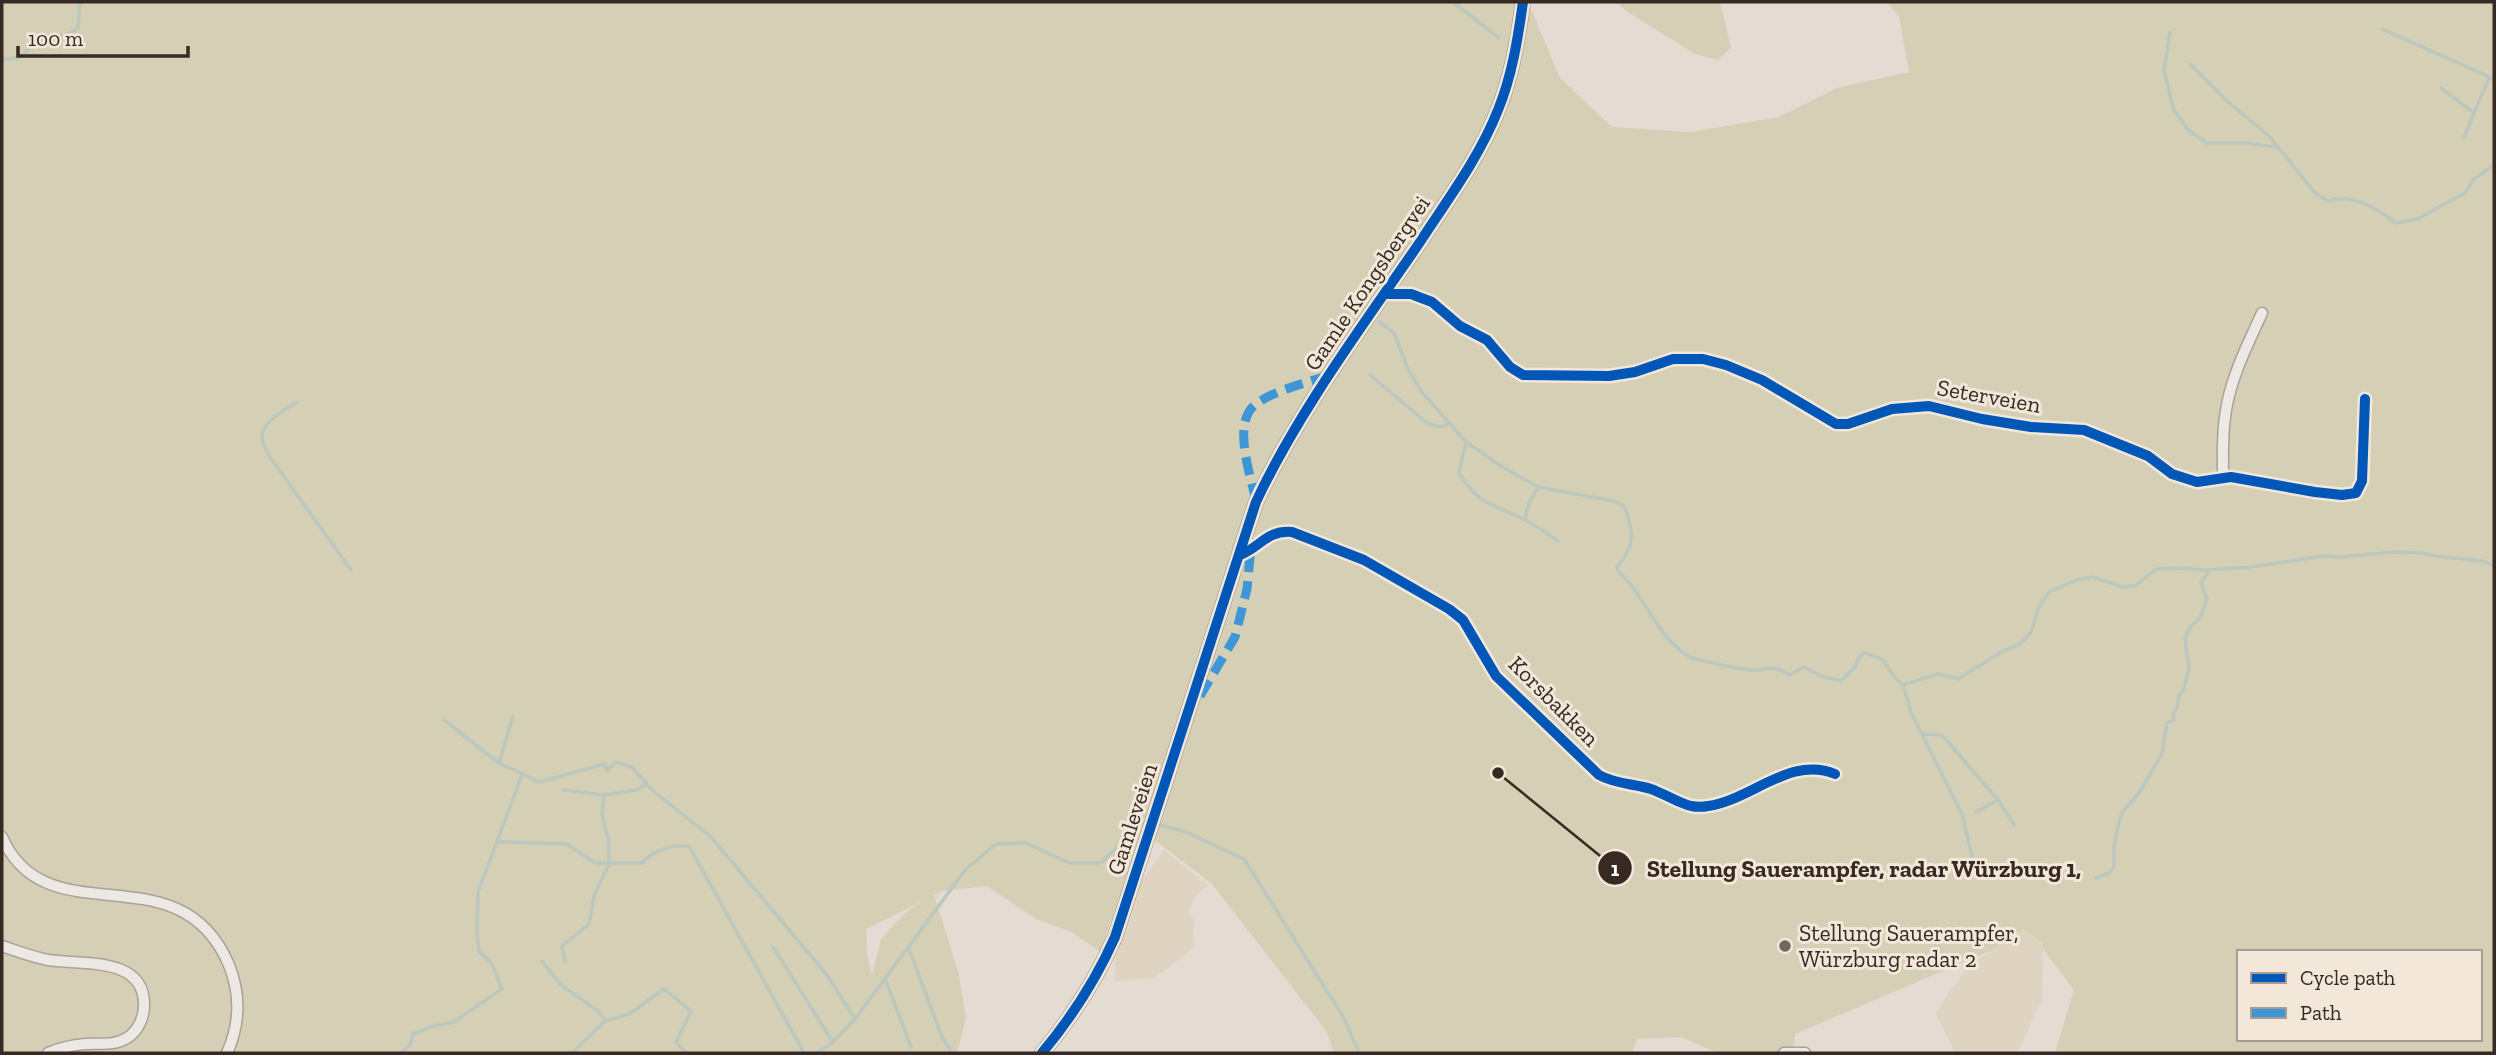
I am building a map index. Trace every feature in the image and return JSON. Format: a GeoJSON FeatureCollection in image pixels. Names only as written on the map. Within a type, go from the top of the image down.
{"type":"FeatureCollection","features":[{"type":"Feature","properties":{"kind":"main road","name":"Gamle Kongsbergvei"},"geometry":{"type":"LineString","coordinates":[[1231,583],[1256,502],[1272,470],[1306,413],[1457,187],[1491,126],[1512,65],[1522,2]]}},
{"type":"Feature","properties":{"kind":"main road","name":"Gamleveien"},"geometry":{"type":"LineString","coordinates":[[1042,1053],[1088,992],[1115,937],[1231,583]]}},
{"type":"Feature","properties":{"kind":"street","name":"Seterveien"},"geometry":{"type":"LineString","coordinates":[[1385,294],[1411,295],[1432,302],[1460,326],[1487,340],[1510,367],[1523,375],[1609,376],[1635,372],[1673,359],[1703,359],[1762,380],[1836,424],[1848,424],[1884,410],[1929,406],[2031,427],[2084,430],[2148,456],[2166,470],[2183,479],[2197,482],[2223,478],[2247,479],[2315,492],[2342,495],[2356,493],[2362,481],[2365,399]]}},
{"type":"Feature","properties":{"kind":"street"},"geometry":{"type":"LineString","coordinates":[[2223,478],[2224,418],[2243,355],[2262,313]]}},
{"type":"Feature","properties":{"kind":"street","name":"Korsbakken"},"geometry":{"type":"LineString","coordinates":[[1240,555],[1251,550],[1268,535],[1280,531],[1292,532],[1364,560],[1427,594],[1463,620],[1484,659],[1501,682],[1599,775],[1608,779],[1639,786],[1689,805],[1702,807],[1727,800],[1802,769],[1819,768],[1835,774]]}},
{"type":"Feature","properties":{"kind":"street"},"geometry":{"type":"LineString","coordinates":[[2,837],[20,866],[49,885],[67,890],[154,900],[181,911],[202,925],[226,958],[235,984],[239,1015],[227,1053]]}},
{"type":"Feature","properties":{"kind":"street"},"geometry":{"type":"LineString","coordinates":[[2,946],[44,959],[116,967],[130,975],[141,989],[145,1003],[143,1017],[138,1027],[126,1038],[110,1044],[67,1046],[48,1053]]}},
{"type":"Feature","properties":{"kind":"street"},"geometry":{"type":"LineString","coordinates":[[1784,1053],[1805,1053]]}},
{"type":"Feature","properties":{"kind":"shaded area"},"geometry":{"type":"Polygon","coordinates":[[[2,2],[1528,2],[1560,78],[1612,127],[1690,132],[1779,117],[1837,88],[1909,72],[1899,16],[1886,2],[2494,2],[2494,1053],[2055,1053],[2074,990],[2043,949],[2043,943],[2023,929],[1992,950],[1795,1034],[1793,1053],[1723,1053],[1682,1037],[1637,1039],[1632,1053],[1334,1053],[1327,1032],[1212,884],[1143,831],[1100,952],[1070,931],[1036,919],[987,886],[943,891],[934,895],[958,971],[966,1018],[957,1053],[2,1053],[2,2]],[[923,901],[866,929],[867,954],[872,975],[881,939],[906,912],[923,901]]]}},
{"type":"Feature","properties":{"kind":"shaded area"},"geometry":{"type":"Polygon","coordinates":[[[1617,2],[1717,2],[1721,5],[1731,48],[1718,60],[1695,54],[1626,11],[1617,2]]]}},
{"type":"Feature","properties":{"kind":"shaded area"},"geometry":{"type":"Polygon","coordinates":[[[1164,850],[1208,885],[1195,897],[1189,912],[1194,921],[1193,949],[1154,978],[1115,981],[1115,942],[1142,880],[1164,850]]]}},
{"type":"Feature","properties":{"kind":"shaded area"},"geometry":{"type":"Polygon","coordinates":[[[2023,929],[2043,943],[2042,999],[2017,1053],[1955,1053],[1935,1013],[1968,966],[2023,929]]]}},
{"type":"Feature","properties":{"kind":"waterway"},"geometry":{"type":"LineString","coordinates":[[2,60],[22,57],[30,47],[45,39],[77,29],[81,2]]}},
{"type":"Feature","properties":{"kind":"waterway"},"geometry":{"type":"LineString","coordinates":[[1453,2],[1499,38]]}},
{"type":"Feature","properties":{"kind":"waterway"},"geometry":{"type":"LineString","coordinates":[[2382,29],[2494,79]]}},
{"type":"Feature","properties":{"kind":"waterway"},"geometry":{"type":"LineString","coordinates":[[2170,32],[2164,70],[2173,108],[2187,129],[2207,143],[2245,143],[2276,147]]}},
{"type":"Feature","properties":{"kind":"waterway"},"geometry":{"type":"LineString","coordinates":[[2190,64],[2226,100],[2269,136],[2315,193],[2328,201],[2355,200],[2372,207],[2396,223],[2417,219],[2465,193],[2474,179],[2494,165]]}},
{"type":"Feature","properties":{"kind":"waterway"},"geometry":{"type":"LineString","coordinates":[[2464,137],[2489,78]]}},
{"type":"Feature","properties":{"kind":"waterway"},"geometry":{"type":"LineString","coordinates":[[2441,88],[2474,113]]}},
{"type":"Feature","properties":{"kind":"waterway"},"geometry":{"type":"LineString","coordinates":[[1379,322],[1394,333],[1408,369],[1421,391],[1466,442],[1538,487],[1614,501],[1625,507],[1632,539],[1628,552],[1617,567],[1618,571],[1669,639],[1690,657],[1742,669],[1776,669],[1790,675],[1804,667],[1821,676],[1841,681],[1856,666],[1864,652],[1883,660],[1903,685],[1911,712],[1962,814],[1972,856]]}},
{"type":"Feature","properties":{"kind":"waterway"},"geometry":{"type":"LineString","coordinates":[[1370,375],[1427,423],[1440,427],[1449,424]]}},
{"type":"Feature","properties":{"kind":"waterway"},"geometry":{"type":"LineString","coordinates":[[296,403],[269,422],[262,433],[263,445],[351,570]]}},
{"type":"Feature","properties":{"kind":"waterway"},"geometry":{"type":"LineString","coordinates":[[1466,442],[1459,473],[1474,493],[1488,503],[1529,522],[1558,541]]}},
{"type":"Feature","properties":{"kind":"waterway"},"geometry":{"type":"LineString","coordinates":[[1525,519],[1529,503],[1538,487]]}},
{"type":"Feature","properties":{"kind":"waterway"},"geometry":{"type":"LineString","coordinates":[[1903,685],[1939,674],[1958,679],[2003,651],[2020,644],[2031,632],[2039,607],[2049,592],[2077,580],[2093,577],[2122,587],[2135,586],[2156,569],[2251,567],[2324,556],[2395,552],[2484,561],[2494,566]]}},
{"type":"Feature","properties":{"kind":"waterway"},"geometry":{"type":"LineString","coordinates":[[2096,878],[2109,873],[2114,867],[2114,846],[2120,818],[2139,793],[2162,754],[2167,723],[2174,720],[2173,715],[2189,670],[2185,637],[2200,618],[2207,599],[2201,583],[2209,571]]}},
{"type":"Feature","properties":{"kind":"waterway"},"geometry":{"type":"LineString","coordinates":[[499,763],[513,716]]}},
{"type":"Feature","properties":{"kind":"waterway"},"geometry":{"type":"LineString","coordinates":[[444,720],[499,763],[539,782],[605,764],[607,771],[616,762],[632,767],[652,790],[711,837],[827,975],[855,1019]]}},
{"type":"Feature","properties":{"kind":"waterway"},"geometry":{"type":"LineString","coordinates":[[1923,734],[1942,735],[1998,800],[2014,825]]}},
{"type":"Feature","properties":{"kind":"waterway"},"geometry":{"type":"LineString","coordinates":[[400,1053],[410,1045],[413,1034],[436,1025],[452,1023],[502,989],[492,964],[479,951],[478,892],[522,775]]}},
{"type":"Feature","properties":{"kind":"waterway"},"geometry":{"type":"LineString","coordinates":[[565,962],[562,946],[589,924],[594,896],[609,864],[609,842],[602,815],[604,795],[636,790],[646,785]]}},
{"type":"Feature","properties":{"kind":"waterway"},"geometry":{"type":"LineString","coordinates":[[563,790],[604,795]]}},
{"type":"Feature","properties":{"kind":"waterway"},"geometry":{"type":"LineString","coordinates":[[1976,812],[1998,800]]}},
{"type":"Feature","properties":{"kind":"waterway"},"geometry":{"type":"LineString","coordinates":[[1156,824],[1186,832],[1244,859],[1344,1018],[1359,1053]]}},
{"type":"Feature","properties":{"kind":"waterway"},"geometry":{"type":"LineString","coordinates":[[497,842],[567,844],[595,863],[642,863],[663,849],[689,846],[804,1053]]}},
{"type":"Feature","properties":{"kind":"waterway"},"geometry":{"type":"LineString","coordinates":[[817,1053],[833,1042],[855,1019],[966,869],[996,844],[1026,843],[1069,863],[1101,863],[1119,845]]}},
{"type":"Feature","properties":{"kind":"waterway"},"geometry":{"type":"LineString","coordinates":[[773,947],[833,1042]]}},
{"type":"Feature","properties":{"kind":"waterway"},"geometry":{"type":"LineString","coordinates":[[909,949],[942,1037],[952,1053]]}},
{"type":"Feature","properties":{"kind":"waterway"},"geometry":{"type":"LineString","coordinates":[[542,961],[561,985],[599,1012],[605,1021]]}},
{"type":"Feature","properties":{"kind":"waterway"},"geometry":{"type":"LineString","coordinates":[[886,981],[911,1047]]}},
{"type":"Feature","properties":{"kind":"waterway"},"geometry":{"type":"LineString","coordinates":[[573,1052],[605,1021],[629,1014],[664,989],[691,1011],[676,1042],[686,1053]]}},
{"type":"Feature","properties":{"kind":"marked path"},"geometry":{"type":"LineString","coordinates":[[1256,501],[1245,450],[1245,423],[1249,412],[1256,404],[1272,395],[1326,376]]}},
{"type":"Feature","properties":{"kind":"marked path"},"geometry":{"type":"LineString","coordinates":[[1200,696],[1235,637],[1247,589],[1251,547]]}},
{"type":"Feature","properties":{"kind":"cycle path"},"geometry":{"type":"LineString","coordinates":[[1042,1053],[1083,998],[1115,937],[1256,502],[1291,435],[1482,145],[1507,84],[1523,2]]}},
{"type":"Feature","properties":{"kind":"cycle path"},"geometry":{"type":"LineString","coordinates":[[1385,294],[1411,294],[1432,302],[1460,326],[1487,340],[1510,367],[1523,375],[1609,376],[1635,372],[1673,359],[1703,359],[1762,380],[1836,424],[1848,424],[1892,409],[1929,406],[2031,427],[2084,430],[2148,456],[2172,474],[2197,482],[2231,477],[2315,492],[2342,495],[2356,493],[2362,481],[2365,399]]}},
{"type":"Feature","properties":{"kind":"cycle path"},"geometry":{"type":"LineString","coordinates":[[1240,555],[1270,536],[1292,532],[1364,560],[1449,609],[1463,620],[1496,676],[1605,778],[1651,789],[1686,805],[1700,807],[1724,802],[1787,774],[1803,770],[1835,774]]}},
{"type":"Feature","properties":{"kind":"place","name":"Stellung Sauerampfer, radar Würzburg 1,"},"geometry":{"type":"Point","coordinates":[1498,773]}},
{"type":"Feature","properties":{"kind":"place","name":"Stellung Sauerampfer, Würzburg radar 2"},"geometry":{"type":"Point","coordinates":[1785,946]}}]}
